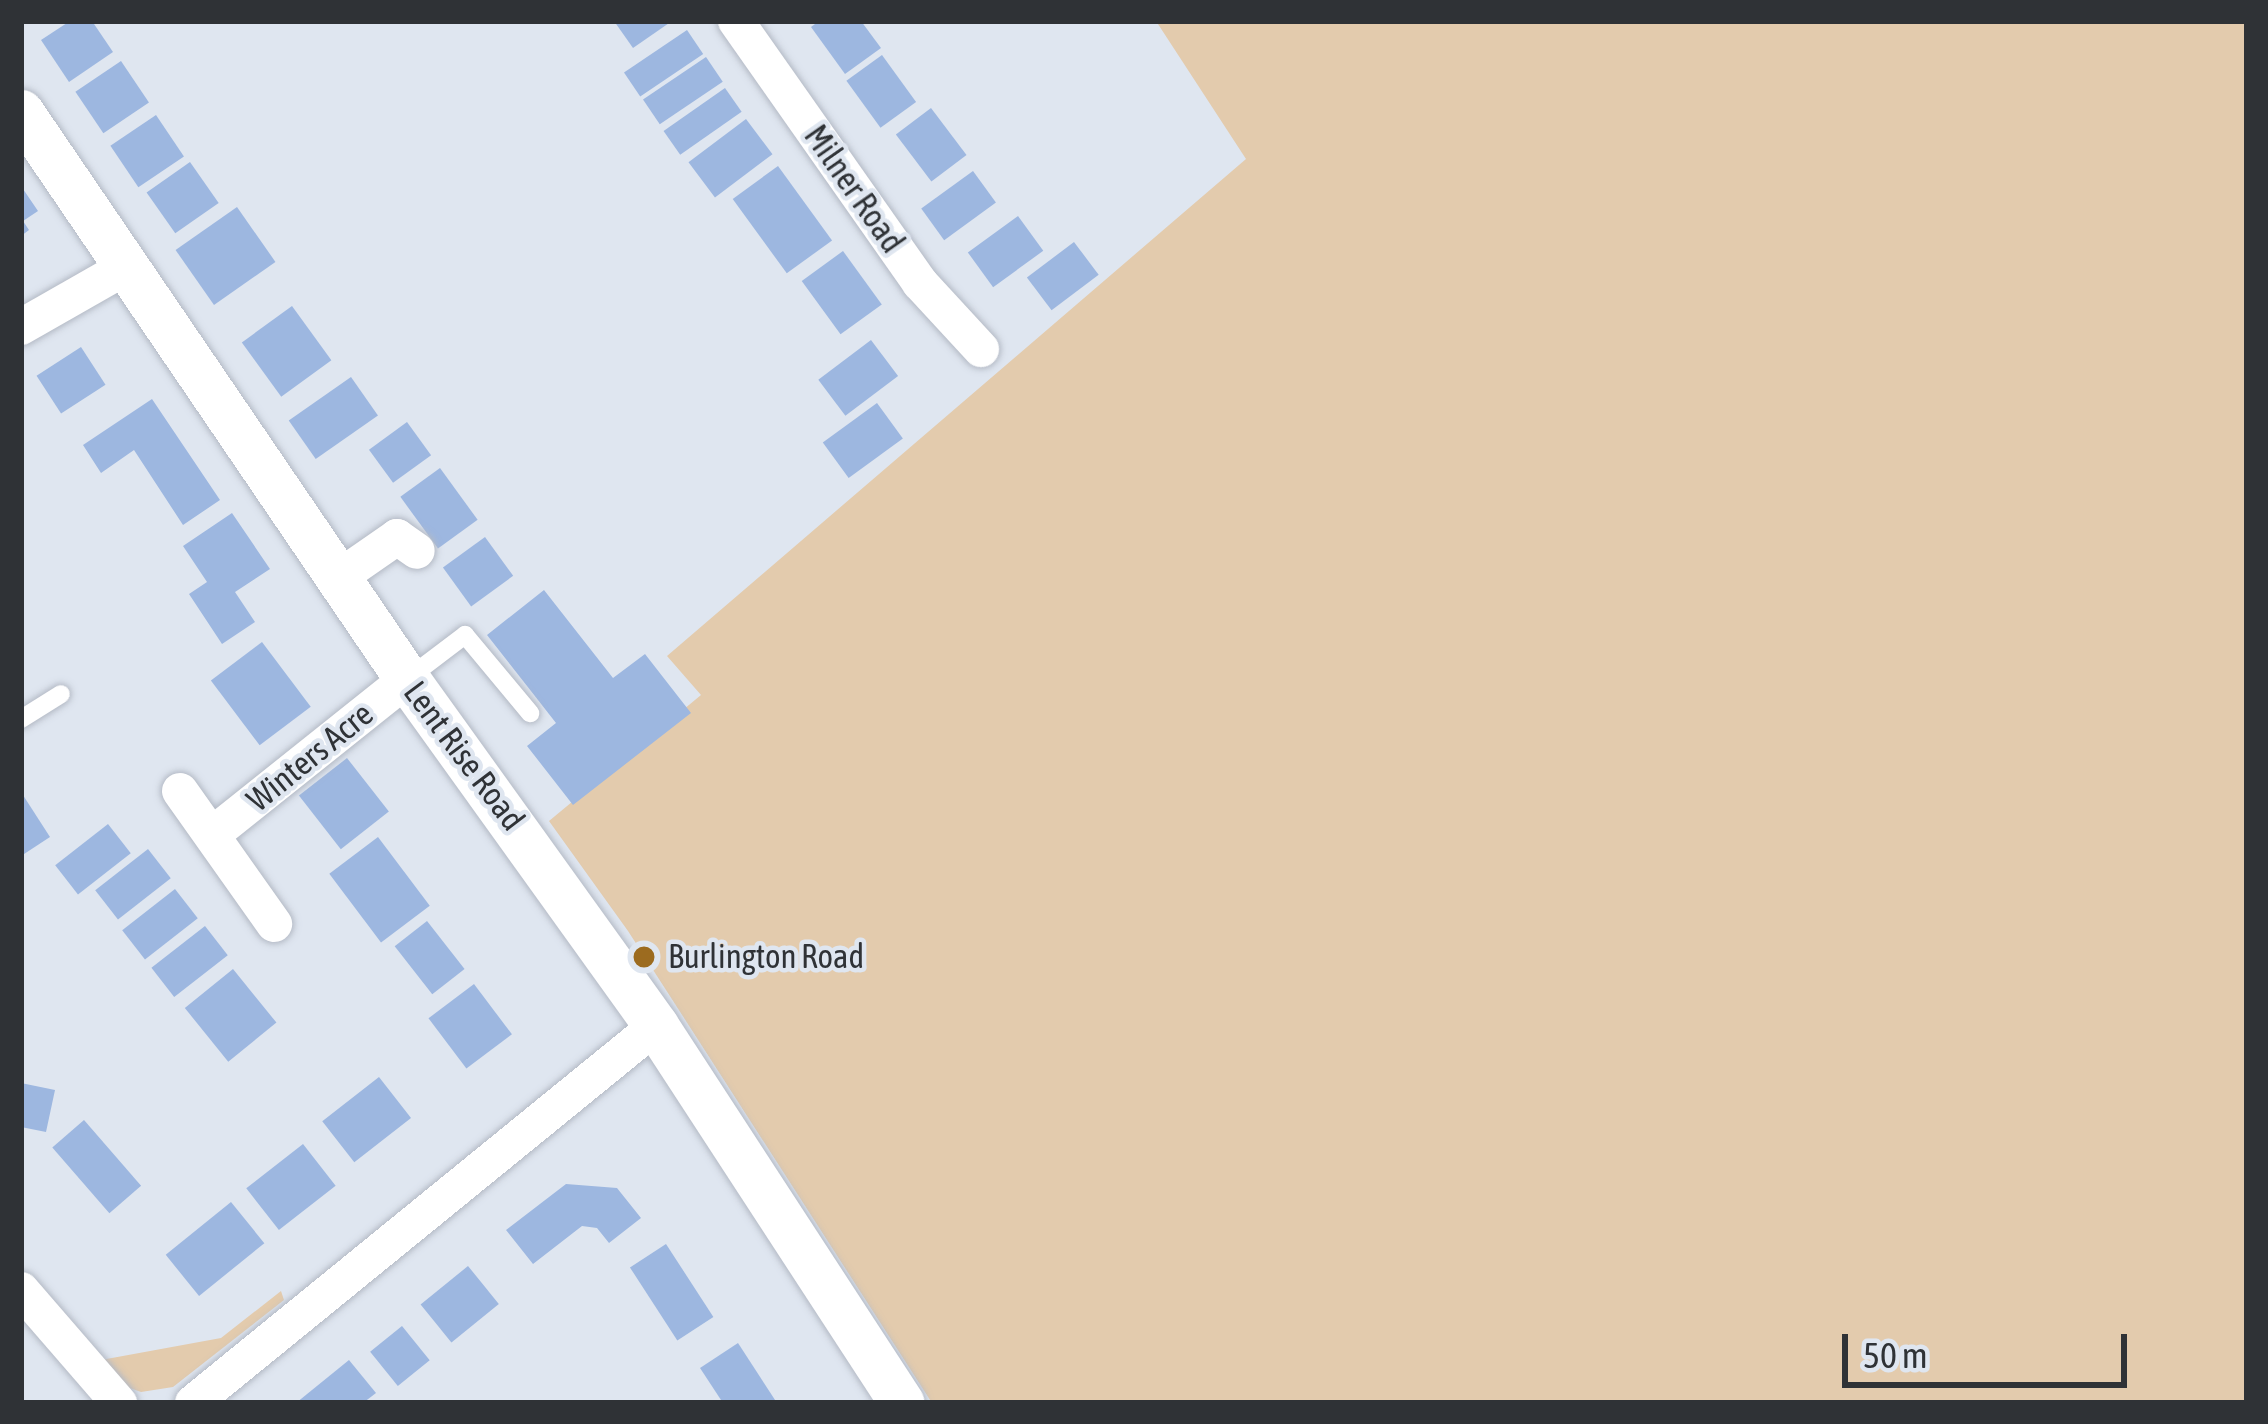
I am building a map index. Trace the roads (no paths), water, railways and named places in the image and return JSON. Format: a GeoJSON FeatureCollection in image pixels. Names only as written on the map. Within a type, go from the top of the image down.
{"type":"FeatureCollection","features":[{"type":"Feature","properties":{"kind":"street","name":"Milner Road"},"geometry":{"type":"LineString","coordinates":[[736,21],[920,283],[982,349]]}},
{"type":"Feature","properties":{"kind":"street","name":"Lent Rise Road"},"geometry":{"type":"LineString","coordinates":[[21,112],[407,679],[656,1026],[902,1403]]}},
{"type":"Feature","properties":{"kind":"street"},"geometry":{"type":"LineString","coordinates":[[21,328],[125,267]]}},
{"type":"Feature","properties":{"kind":"street"},"geometry":{"type":"LineString","coordinates":[[338,578],[403,535]]}},
{"type":"Feature","properties":{"kind":"street","name":"Winters Acre"},"geometry":{"type":"LineString","coordinates":[[213,835],[407,679]]}},
{"type":"Feature","properties":{"kind":"street","name":"Winters Acre"},"geometry":{"type":"LineString","coordinates":[[180,791],[274,924]]}},
{"type":"Feature","properties":{"kind":"street"},"geometry":{"type":"LineString","coordinates":[[193,1403],[656,1026]]}},
{"type":"Feature","properties":{"kind":"street"},"geometry":{"type":"LineString","coordinates":[[21,1290],[119,1403]]}},
{"type":"Feature","properties":{"kind":"lane"},"geometry":{"type":"LineString","coordinates":[[407,679],[465,635],[530,713]]}},
{"type":"Feature","properties":{"kind":"lane"},"geometry":{"type":"LineString","coordinates":[[21,719],[61,694]]}},
{"type":"Feature","properties":{"kind":"place","name":"Burlington Road"},"geometry":{"type":"Point","coordinates":[644,957]}}]}
